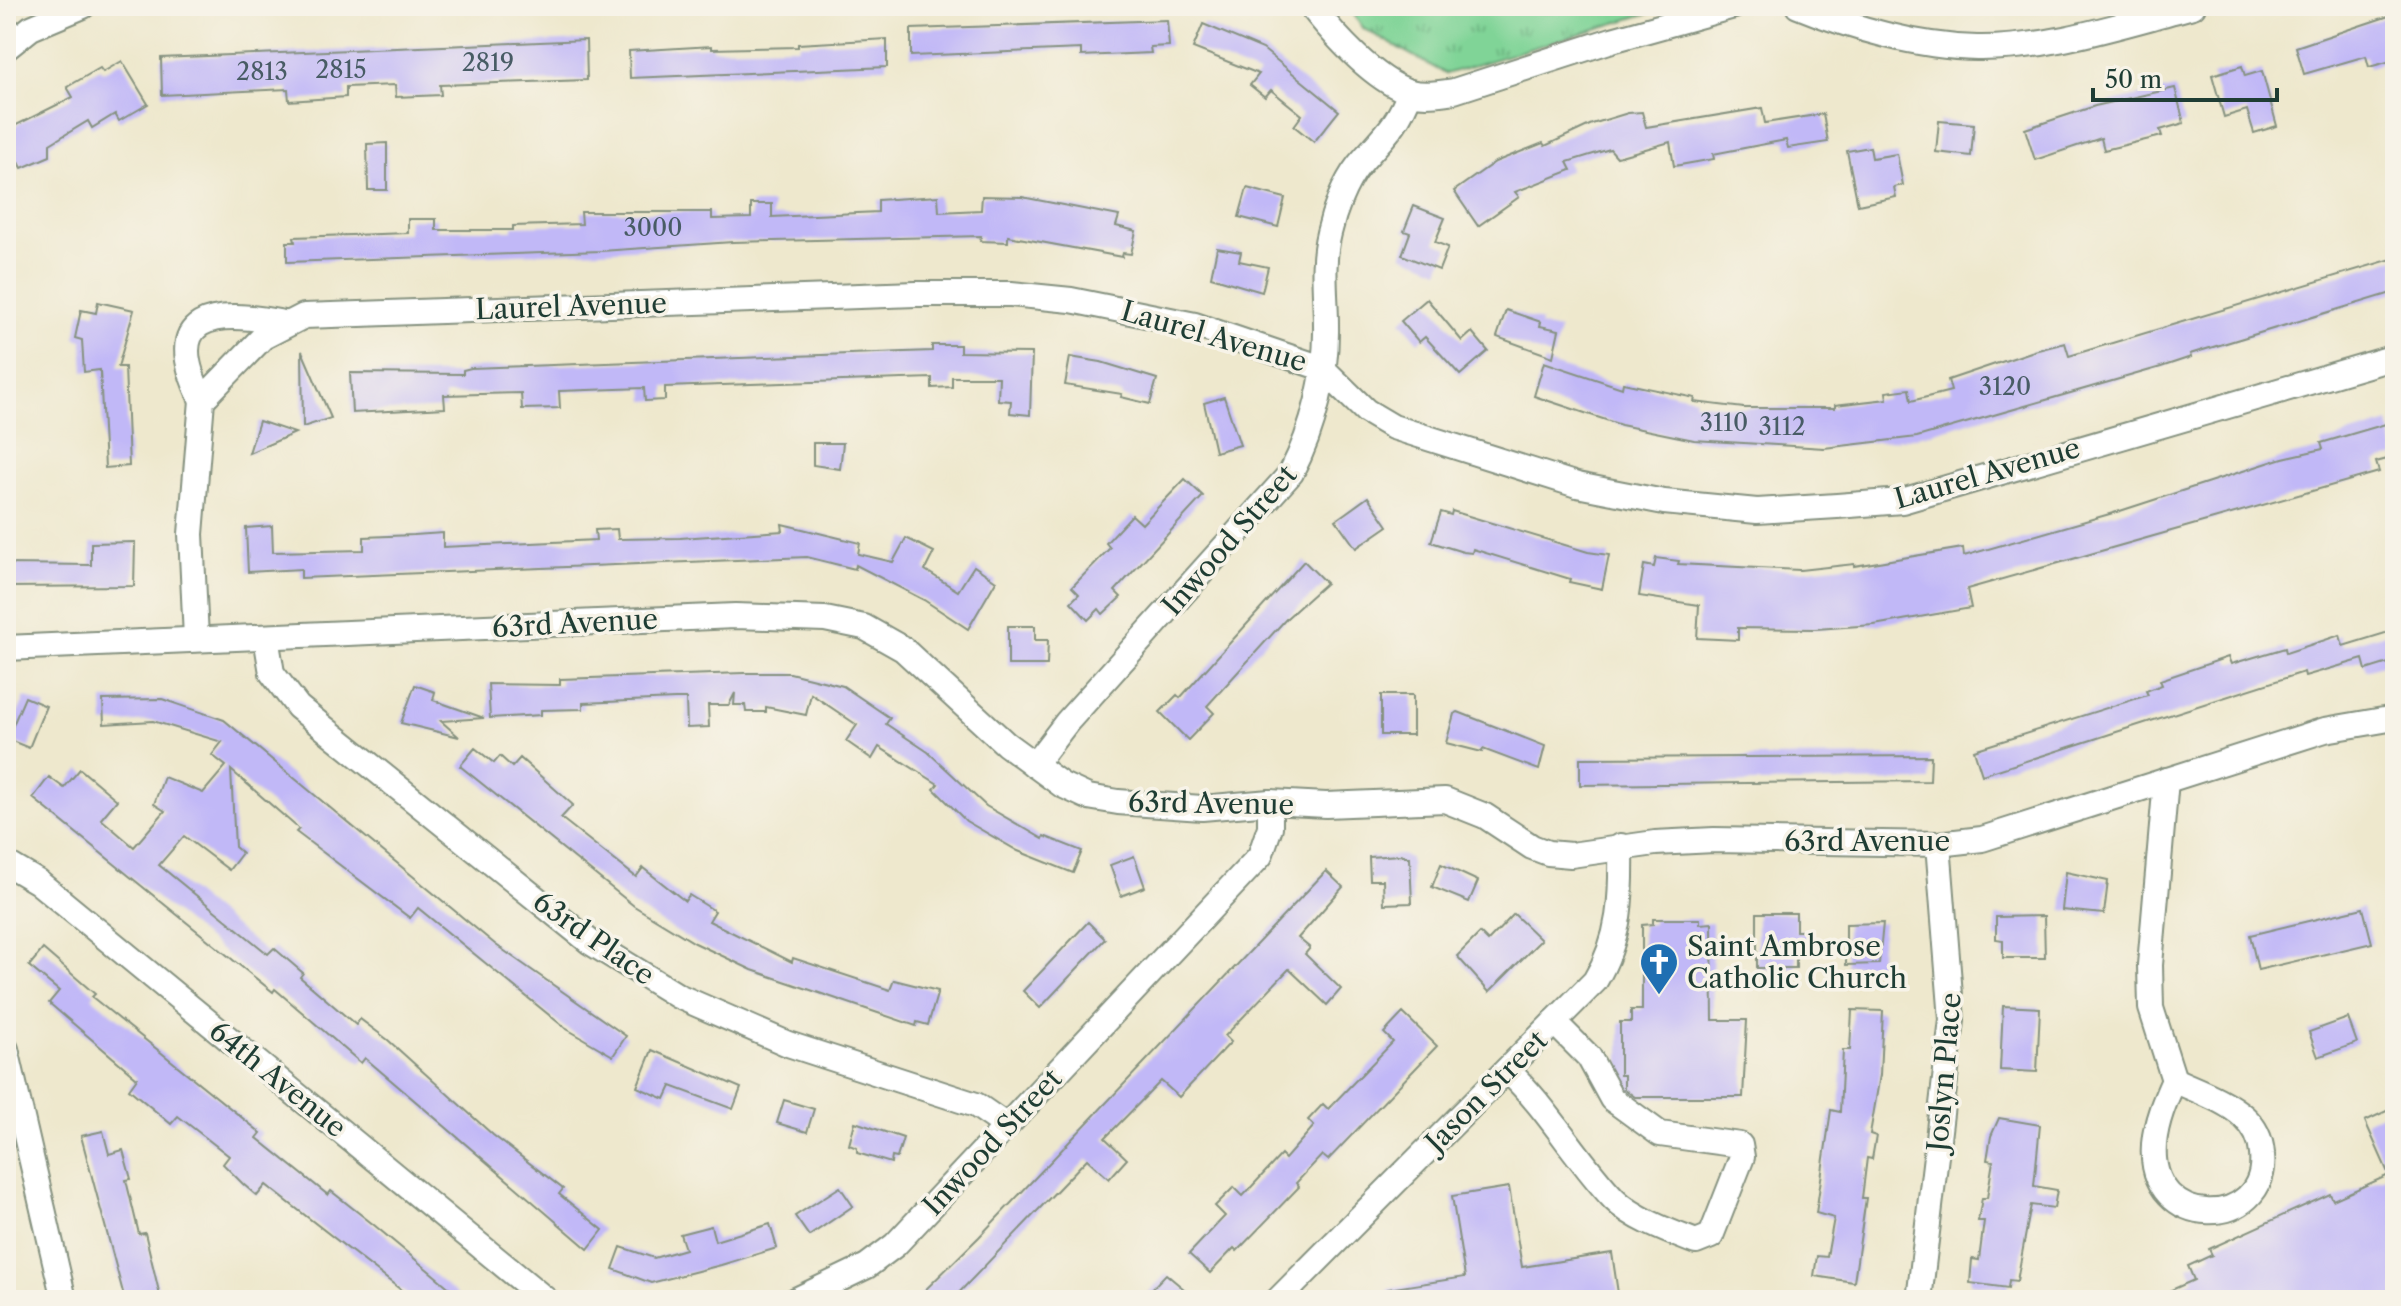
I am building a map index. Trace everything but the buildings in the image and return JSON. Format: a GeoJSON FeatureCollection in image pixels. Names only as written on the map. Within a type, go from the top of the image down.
{"type":"FeatureCollection","features":[{"type":"Feature","properties":{"kind":"street"},"geometry":{"type":"LineString","coordinates":[[6,48],[43,22],[83,6]]}},
{"type":"Feature","properties":{"kind":"street"},"geometry":{"type":"LineString","coordinates":[[1311,6],[1333,34],[1368,65],[1410,92],[1454,91],[1612,40],[1734,6]]}},
{"type":"Feature","properties":{"kind":"street"},"geometry":{"type":"LineString","coordinates":[[1798,6],[1837,22],[1975,48],[2026,45],[2072,37],[2193,6]]}},
{"type":"Feature","properties":{"kind":"street","name":"Inwood Street"},"geometry":{"type":"LineString","coordinates":[[1034,765],[1067,722],[1291,473],[1306,446],[1322,368],[1327,323],[1324,266],[1329,233],[1348,181],[1387,137],[1401,116],[1410,92]]}},
{"type":"Feature","properties":{"kind":"street","name":"Laurel Avenue"},"geometry":{"type":"LineString","coordinates":[[202,400],[263,337],[284,323],[304,316],[1011,294],[1136,310],[1222,333],[1322,368],[1366,411],[1393,427],[1577,485],[1664,502],[1757,511],[1902,501],[2395,357]]}},
{"type":"Feature","properties":{"kind":"street"},"geometry":{"type":"LineString","coordinates":[[196,638],[191,534],[202,400],[191,378],[185,347],[187,336],[201,323],[236,318],[284,323]]}},
{"type":"Feature","properties":{"kind":"street","name":"63rd Avenue"},"geometry":{"type":"LineString","coordinates":[[6,648],[735,616],[825,619],[864,627],[903,649],[1006,744],[1062,785],[1088,797],[1202,808],[1270,802],[1326,805],[1445,800],[1485,816],[1548,853],[1571,855],[1621,846],[1714,840],[1938,844],[1982,839],[2325,730],[2395,718]]}},
{"type":"Feature","properties":{"kind":"street","name":"63rd Place"},"geometry":{"type":"LineString","coordinates":[[266,637],[272,673],[298,707],[590,942],[678,996],[722,1018],[788,1044],[976,1105],[1005,1125]]}},
{"type":"Feature","properties":{"kind":"street"},"geometry":{"type":"LineString","coordinates":[[2166,780],[2150,965],[2151,1008],[2174,1080],[2157,1124],[2154,1145],[2158,1179],[2169,1196],[2182,1207],[2201,1213],[2228,1210],[2249,1196],[2259,1181],[2263,1163],[2261,1144],[2254,1129],[2233,1108],[2174,1080]]}},
{"type":"Feature","properties":{"kind":"street","name":"Inwood Street"},"geometry":{"type":"LineString","coordinates":[[796,1300],[856,1272],[895,1245],[956,1184],[1005,1125],[1260,856],[1270,827],[1270,802]]}},
{"type":"Feature","properties":{"kind":"street","name":"Joslyn Place"},"geometry":{"type":"LineString","coordinates":[[1919,1300],[1952,1020],[1938,844]]}},
{"type":"Feature","properties":{"kind":"street","name":"Jason Street"},"geometry":{"type":"LineString","coordinates":[[1278,1300],[1595,981],[1610,957],[1619,928],[1621,846]]}},
{"type":"Feature","properties":{"kind":"street","name":"64th Avenue"},"geometry":{"type":"LineString","coordinates":[[6,863],[38,882],[546,1300]]}},
{"type":"Feature","properties":{"kind":"street"},"geometry":{"type":"LineString","coordinates":[[1507,1070],[1532,1093],[1616,1201],[1667,1231],[1696,1242],[1711,1236],[1742,1157],[1740,1145],[1660,1134],[1612,1099],[1589,1057],[1554,1022]]}},
{"type":"Feature","properties":{"kind":"street"},"geometry":{"type":"LineString","coordinates":[[6,1049],[64,1300]]}},
{"type":"Feature","properties":{"kind":"green space"},"geometry":{"type":"Polygon","coordinates":[[[1348,6],[1672,6],[1446,74],[1364,29],[1348,6]]]}},
{"type":"Feature","properties":{"kind":"place","name":"Saint Ambrose Catholic Church"},"geometry":{"type":"Point","coordinates":[1659,996]}}]}
